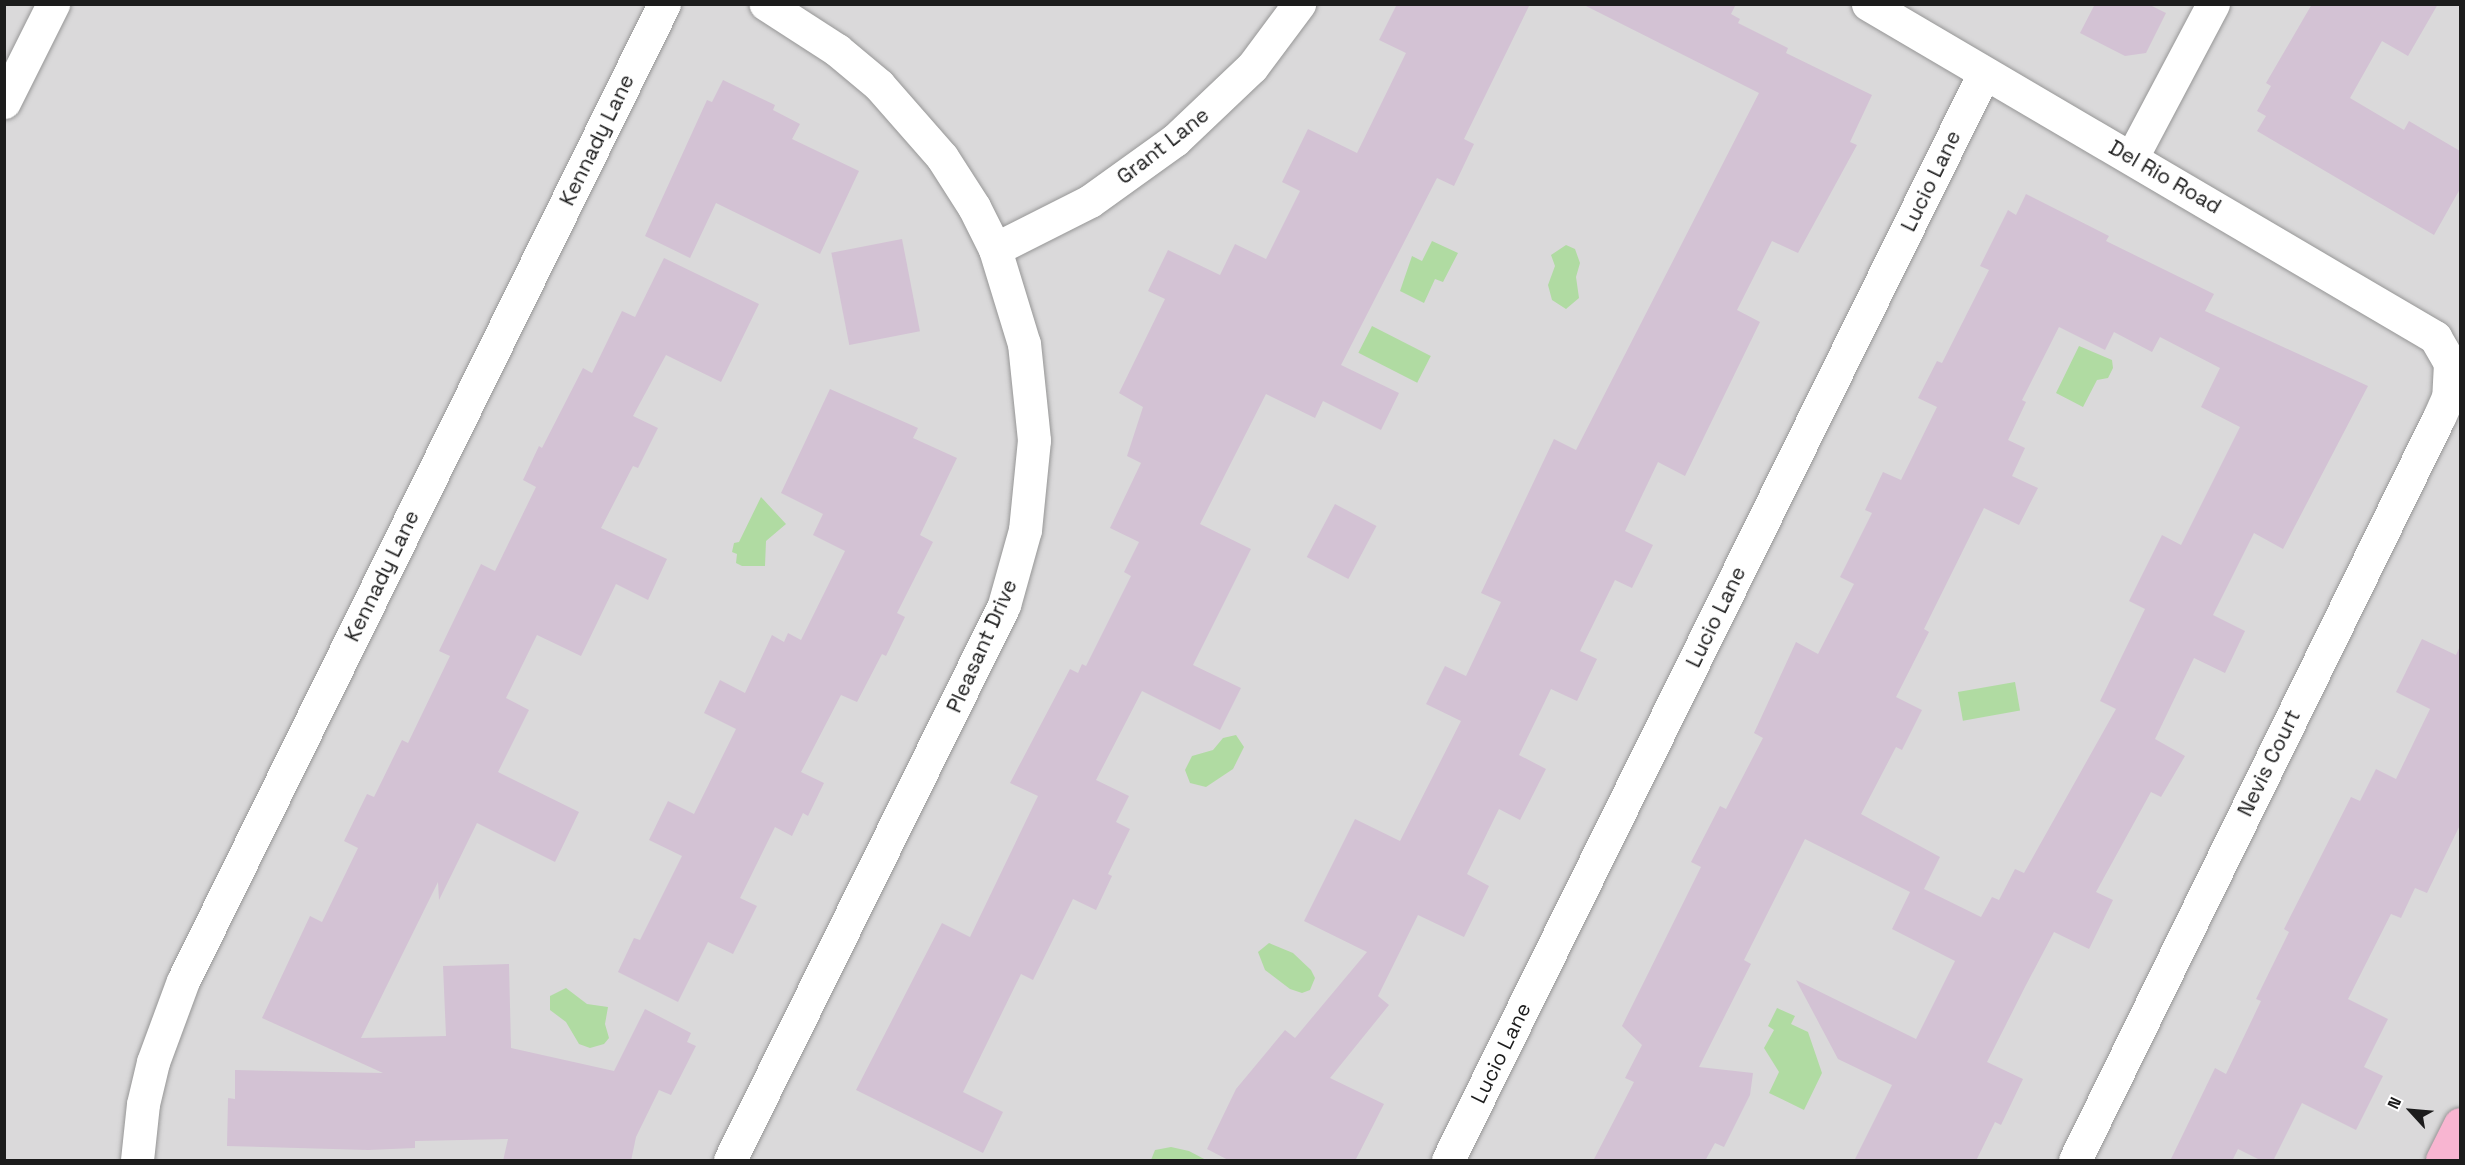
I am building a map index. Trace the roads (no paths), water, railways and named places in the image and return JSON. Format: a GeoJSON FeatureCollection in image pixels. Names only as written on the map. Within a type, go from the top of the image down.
{"type":"FeatureCollection","features":[{"type":"Feature","properties":{"kind":"main road"},"geometry":{"type":"LineString","coordinates":[[2442,1161],[2460,1124]]}},
{"type":"Feature","properties":{"kind":"street"},"geometry":{"type":"LineString","coordinates":[[4,102],[53,4]]}},
{"type":"Feature","properties":{"kind":"street","name":"Kennady Lane"},"geometry":{"type":"LineString","coordinates":[[137,1161],[143,1104],[153,1062],[183,981],[664,4]]}},
{"type":"Feature","properties":{"kind":"street","name":"Pleasant Drive"},"geometry":{"type":"LineString","coordinates":[[730,1161],[984,651],[1016,569],[1032,482],[1034,440],[1024,344],[995,249],[942,157],[912,118],[837,50],[766,4]]}},
{"type":"Feature","properties":{"kind":"street","name":"Grant Lane"},"geometry":{"type":"LineString","coordinates":[[995,249],[1090,201],[1175,140],[1252,67],[1299,4]]}},
{"type":"Feature","properties":{"kind":"street","name":"Del Rio Road"},"geometry":{"type":"LineString","coordinates":[[1868,4],[2132,157],[2435,338],[2450,363]]}},
{"type":"Feature","properties":{"kind":"street"},"geometry":{"type":"LineString","coordinates":[[2132,157],[2213,4]]}},
{"type":"Feature","properties":{"kind":"street","name":"Lucio Lane"},"geometry":{"type":"LineString","coordinates":[[1448,1161],[1984,73]]}},
{"type":"Feature","properties":{"kind":"street","name":"Nevis Court"},"geometry":{"type":"LineString","coordinates":[[2074,1161],[2439,417],[2448,397],[2450,363]]}}]}
